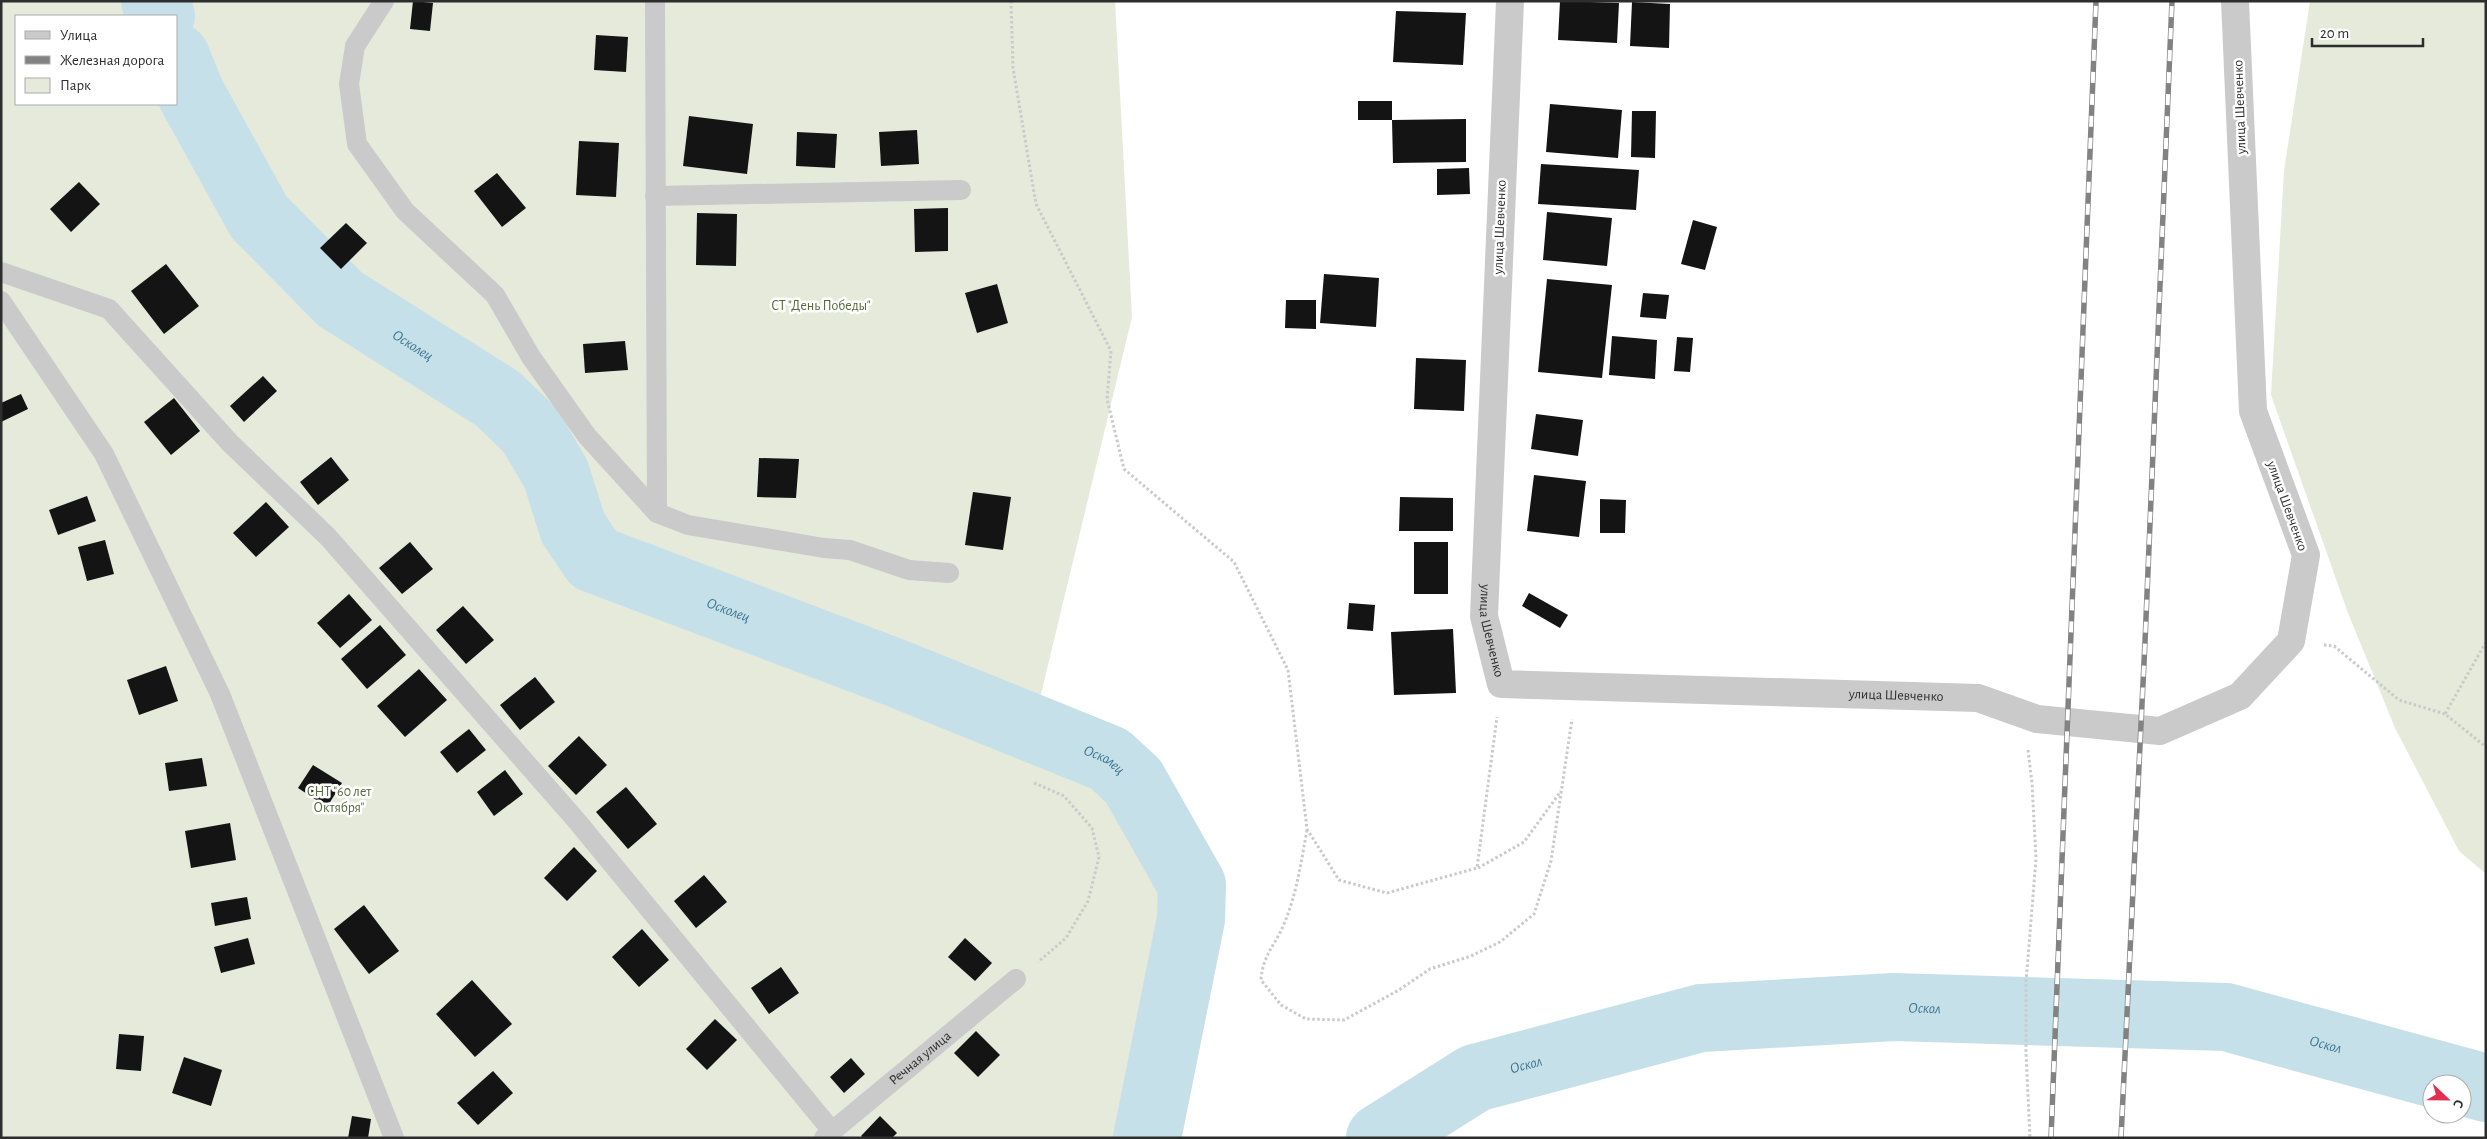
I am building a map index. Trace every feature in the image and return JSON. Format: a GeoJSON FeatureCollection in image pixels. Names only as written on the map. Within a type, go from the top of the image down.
{"type":"FeatureCollection","features":[{"type":"Feature","properties":{"kind":"street","name":"улица Шевченко"},"geometry":{"type":"LineString","coordinates":[[1510,1],[1484,616],[1501,684],[1978,698],[2037,720],[2160,731],[2240,696],[2291,642],[2306,555],[2253,411],[2235,1]]}},
{"type":"Feature","properties":{"kind":"lane"},"geometry":{"type":"LineString","coordinates":[[384,1],[355,46],[349,84],[357,144],[405,210],[495,295],[531,356],[587,436],[657,513],[688,525],[824,548],[850,550],[909,570],[949,573]]}},
{"type":"Feature","properties":{"kind":"lane"},"geometry":{"type":"LineString","coordinates":[[655,1],[657,513]]}},
{"type":"Feature","properties":{"kind":"lane"},"geometry":{"type":"LineString","coordinates":[[655,196],[961,190]]}},
{"type":"Feature","properties":{"kind":"lane"},"geometry":{"type":"LineString","coordinates":[[1,272],[109,308],[230,444],[328,537],[576,820],[828,1134]]}},
{"type":"Feature","properties":{"kind":"lane"},"geometry":{"type":"LineString","coordinates":[[1,301],[104,454],[220,694],[394,1138]]}},
{"type":"Feature","properties":{"kind":"lane","name":"Речная улица"},"geometry":{"type":"LineString","coordinates":[[828,1134],[1016,979]]}},
{"type":"Feature","properties":{"kind":"path"},"geometry":{"type":"LineString","coordinates":[[1011,1],[1013,68],[1036,204],[1111,351],[1107,399],[1124,469],[1234,562],[1288,670],[1307,829],[1298,883],[1284,925],[1262,962],[1261,980],[1281,1005],[1306,1019],[1344,1020],[1399,990],[1430,969],[1471,956],[1500,942],[1534,914],[1551,860],[1579,686]]}},
{"type":"Feature","properties":{"kind":"path"},"geometry":{"type":"LineString","coordinates":[[2291,642],[2334,646],[2399,700],[2445,714],[2486,747]]}},
{"type":"Feature","properties":{"kind":"path"},"geometry":{"type":"LineString","coordinates":[[2445,714],[2486,642]]}},
{"type":"Feature","properties":{"kind":"path"},"geometry":{"type":"LineString","coordinates":[[1477,868],[1501,684]]}},
{"type":"Feature","properties":{"kind":"path"},"geometry":{"type":"LineString","coordinates":[[2023,715],[2032,783],[2036,859],[2026,982],[2026,1053],[2030,1138]]}},
{"type":"Feature","properties":{"kind":"path"},"geometry":{"type":"LineString","coordinates":[[1016,979],[1066,938],[1088,901],[1099,857],[1092,828],[1076,809],[1064,796],[1034,783]]}},
{"type":"Feature","properties":{"kind":"path"},"geometry":{"type":"LineString","coordinates":[[1307,829],[1339,880],[1387,893],[1477,868],[1524,842],[1555,802],[1563,788]]}},
{"type":"Feature","properties":{"kind":"green space","name":"СНТ \"60 лет Октября\""},"geometry":{"type":"Polygon","coordinates":[[[1,1],[140,1],[147,15],[15,15],[15,105],[178,105],[178,87],[201,139],[254,229],[333,311],[493,412],[547,478],[583,566],[1105,765],[1144,812],[1184,884],[1181,917],[1141,1138],[1,1138],[1,1]]]}},
{"type":"Feature","properties":{"kind":"green space","name":"СТ \"День Победы\""},"geometry":{"type":"Polygon","coordinates":[[[165,1],[1115,1],[1132,317],[1034,723],[599,553],[579,526],[571,497],[544,435],[506,393],[348,295],[266,214],[214,124],[178,35],[178,15],[171,15],[165,1]]]}},
{"type":"Feature","properties":{"kind":"green space"},"geometry":{"type":"Polygon","coordinates":[[[2310,1],[2486,1],[2486,874],[2459,851],[2395,728],[2348,613],[2271,395],[2284,171],[2310,1]]]}},
{"type":"Feature","properties":{"kind":"building"},"geometry":{"type":"Polygon","coordinates":[[[413,1],[433,3],[430,31],[410,29],[413,1]]]}},
{"type":"Feature","properties":{"kind":"building"},"geometry":{"type":"Polygon","coordinates":[[[1560,1],[1619,3],[1617,43],[1558,40],[1560,1]]]}},
{"type":"Feature","properties":{"kind":"building"},"geometry":{"type":"Polygon","coordinates":[[[1632,2],[1670,4],[1669,48],[1630,46],[1632,2]]]}},
{"type":"Feature","properties":{"kind":"building"},"geometry":{"type":"Polygon","coordinates":[[[1396,11],[1466,13],[1463,65],[1393,62],[1396,11]]]}},
{"type":"Feature","properties":{"kind":"building"},"geometry":{"type":"Polygon","coordinates":[[[596,35],[628,37],[626,72],[594,70],[596,35]]]}},
{"type":"Feature","properties":{"kind":"building"},"geometry":{"type":"Polygon","coordinates":[[[1358,101],[1392,101],[1392,120],[1358,120],[1358,101]]]}},
{"type":"Feature","properties":{"kind":"building"},"geometry":{"type":"Polygon","coordinates":[[[1550,104],[1622,110],[1618,158],[1546,152],[1550,104]]]}},
{"type":"Feature","properties":{"kind":"building"},"geometry":{"type":"Polygon","coordinates":[[[1632,111],[1656,111],[1655,158],[1631,157],[1632,111]]]}},
{"type":"Feature","properties":{"kind":"building"},"geometry":{"type":"Polygon","coordinates":[[[689,116],[753,124],[747,174],[683,166],[689,116]]]}},
{"type":"Feature","properties":{"kind":"building"},"geometry":{"type":"Polygon","coordinates":[[[1466,119],[1466,162],[1393,163],[1392,120],[1466,119]]]}},
{"type":"Feature","properties":{"kind":"building"},"geometry":{"type":"Polygon","coordinates":[[[917,130],[919,164],[881,166],[879,132],[917,130]]]}},
{"type":"Feature","properties":{"kind":"building"},"geometry":{"type":"Polygon","coordinates":[[[797,132],[837,134],[835,168],[796,166],[797,132]]]}},
{"type":"Feature","properties":{"kind":"building"},"geometry":{"type":"Polygon","coordinates":[[[579,141],[619,143],[616,197],[576,195],[579,141]]]}},
{"type":"Feature","properties":{"kind":"building"},"geometry":{"type":"Polygon","coordinates":[[[1541,164],[1639,170],[1636,210],[1538,204],[1541,164]]]}},
{"type":"Feature","properties":{"kind":"building"},"geometry":{"type":"Polygon","coordinates":[[[1469,168],[1470,194],[1437,195],[1437,169],[1469,168]]]}},
{"type":"Feature","properties":{"kind":"building"},"geometry":{"type":"Polygon","coordinates":[[[497,173],[526,208],[502,227],[474,191],[497,173]]]}},
{"type":"Feature","properties":{"kind":"building"},"geometry":{"type":"Polygon","coordinates":[[[79,182],[100,204],[71,232],[50,209],[79,182]]]}},
{"type":"Feature","properties":{"kind":"building"},"geometry":{"type":"Polygon","coordinates":[[[948,208],[948,251],[915,252],[914,209],[948,208]]]}},
{"type":"Feature","properties":{"kind":"building"},"geometry":{"type":"Polygon","coordinates":[[[1547,212],[1612,218],[1607,266],[1543,260],[1547,212]]]}},
{"type":"Feature","properties":{"kind":"building"},"geometry":{"type":"Polygon","coordinates":[[[697,213],[737,214],[736,266],[696,265],[697,213]]]}},
{"type":"Feature","properties":{"kind":"building"},"geometry":{"type":"Polygon","coordinates":[[[1693,220],[1717,227],[1705,270],[1681,264],[1693,220]]]}},
{"type":"Feature","properties":{"kind":"building"},"geometry":{"type":"Polygon","coordinates":[[[346,223],[367,243],[341,269],[320,248],[346,223]]]}},
{"type":"Feature","properties":{"kind":"building"},"geometry":{"type":"Polygon","coordinates":[[[166,264],[199,306],[164,334],[131,291],[166,264]]]}},
{"type":"Feature","properties":{"kind":"building"},"geometry":{"type":"Polygon","coordinates":[[[1324,274],[1379,278],[1376,327],[1320,323],[1324,274]]]}},
{"type":"Feature","properties":{"kind":"building"},"geometry":{"type":"Polygon","coordinates":[[[1547,279],[1612,285],[1602,378],[1538,372],[1547,279]]]}},
{"type":"Feature","properties":{"kind":"building"},"geometry":{"type":"Polygon","coordinates":[[[997,284],[1008,323],[977,333],[965,293],[997,284]]]}},
{"type":"Feature","properties":{"kind":"building"},"geometry":{"type":"Polygon","coordinates":[[[1643,293],[1669,295],[1666,319],[1640,317],[1643,293]]]}},
{"type":"Feature","properties":{"kind":"building"},"geometry":{"type":"Polygon","coordinates":[[[1286,300],[1316,300],[1316,329],[1285,328],[1286,300]]]}},
{"type":"Feature","properties":{"kind":"building"},"geometry":{"type":"Polygon","coordinates":[[[1612,336],[1657,340],[1655,379],[1609,375],[1612,336]]]}},
{"type":"Feature","properties":{"kind":"building"},"geometry":{"type":"Polygon","coordinates":[[[1677,337],[1693,338],[1690,372],[1674,371],[1677,337]]]}},
{"type":"Feature","properties":{"kind":"building"},"geometry":{"type":"Polygon","coordinates":[[[625,341],[628,370],[585,373],[583,344],[625,341]]]}},
{"type":"Feature","properties":{"kind":"building"},"geometry":{"type":"Polygon","coordinates":[[[1416,358],[1466,360],[1464,411],[1414,409],[1416,358]]]}},
{"type":"Feature","properties":{"kind":"building"},"geometry":{"type":"Polygon","coordinates":[[[263,376],[277,391],[244,422],[230,406],[263,376]]]}},
{"type":"Feature","properties":{"kind":"building"},"geometry":{"type":"Polygon","coordinates":[[[21,394],[28,409],[1,422],[1,403],[21,394]]]}},
{"type":"Feature","properties":{"kind":"building"},"geometry":{"type":"Polygon","coordinates":[[[174,398],[200,431],[171,455],[144,422],[174,398]]]}},
{"type":"Feature","properties":{"kind":"building"},"geometry":{"type":"Polygon","coordinates":[[[1536,414],[1583,420],[1578,456],[1531,449],[1536,414]]]}},
{"type":"Feature","properties":{"kind":"building"},"geometry":{"type":"Polygon","coordinates":[[[331,457],[349,480],[318,505],[300,482],[331,457]]]}},
{"type":"Feature","properties":{"kind":"building"},"geometry":{"type":"Polygon","coordinates":[[[759,458],[799,459],[796,498],[757,497],[759,458]]]}},
{"type":"Feature","properties":{"kind":"building"},"geometry":{"type":"Polygon","coordinates":[[[1534,475],[1586,481],[1579,537],[1527,531],[1534,475]]]}},
{"type":"Feature","properties":{"kind":"building"},"geometry":{"type":"Polygon","coordinates":[[[973,492],[1011,497],[1003,550],[965,545],[973,492]]]}},
{"type":"Feature","properties":{"kind":"building"},"geometry":{"type":"Polygon","coordinates":[[[87,496],[96,521],[58,535],[49,510],[87,496]]]}},
{"type":"Feature","properties":{"kind":"building"},"geometry":{"type":"Polygon","coordinates":[[[1400,497],[1453,498],[1453,531],[1399,531],[1400,497]]]}},
{"type":"Feature","properties":{"kind":"building"},"geometry":{"type":"Polygon","coordinates":[[[1600,499],[1626,500],[1625,533],[1600,533],[1600,499]]]}},
{"type":"Feature","properties":{"kind":"building"},"geometry":{"type":"Polygon","coordinates":[[[266,502],[289,527],[256,557],[233,533],[266,502]]]}},
{"type":"Feature","properties":{"kind":"building"},"geometry":{"type":"Polygon","coordinates":[[[105,540],[114,574],[87,581],[78,547],[105,540]]]}},
{"type":"Feature","properties":{"kind":"building"},"geometry":{"type":"Polygon","coordinates":[[[410,542],[433,569],[402,594],[379,568],[410,542]]]}},
{"type":"Feature","properties":{"kind":"building"},"geometry":{"type":"Polygon","coordinates":[[[1414,542],[1448,542],[1448,594],[1414,594],[1414,542]]]}},
{"type":"Feature","properties":{"kind":"building"},"geometry":{"type":"Polygon","coordinates":[[[1529,593],[1568,615],[1560,628],[1522,606],[1529,593]]]}},
{"type":"Feature","properties":{"kind":"building"},"geometry":{"type":"Polygon","coordinates":[[[349,594],[372,620],[340,648],[317,623],[349,594]]]}},
{"type":"Feature","properties":{"kind":"building"},"geometry":{"type":"Polygon","coordinates":[[[1349,603],[1375,605],[1373,631],[1347,629],[1349,603]]]}},
{"type":"Feature","properties":{"kind":"building"},"geometry":{"type":"Polygon","coordinates":[[[463,606],[494,640],[466,664],[436,630],[463,606]]]}},
{"type":"Feature","properties":{"kind":"building"},"geometry":{"type":"Polygon","coordinates":[[[380,625],[406,655],[367,689],[341,659],[380,625]]]}},
{"type":"Feature","properties":{"kind":"building"},"geometry":{"type":"Polygon","coordinates":[[[1453,629],[1456,693],[1394,695],[1391,632],[1453,629]]]}},
{"type":"Feature","properties":{"kind":"building"},"geometry":{"type":"Polygon","coordinates":[[[166,666],[178,701],[139,715],[127,680],[166,666]]]}},
{"type":"Feature","properties":{"kind":"building"},"geometry":{"type":"Polygon","coordinates":[[[419,669],[447,700],[405,737],[377,706],[419,669]]]}},
{"type":"Feature","properties":{"kind":"building"},"geometry":{"type":"Polygon","coordinates":[[[535,677],[555,702],[520,730],[500,705],[535,677]]]}},
{"type":"Feature","properties":{"kind":"building"},"geometry":{"type":"Polygon","coordinates":[[[469,729],[486,750],[457,773],[440,752],[469,729]]]}},
{"type":"Feature","properties":{"kind":"building"},"geometry":{"type":"Polygon","coordinates":[[[579,736],[607,765],[576,795],[548,766],[579,736]]]}},
{"type":"Feature","properties":{"kind":"building"},"geometry":{"type":"Polygon","coordinates":[[[202,758],[207,786],[169,791],[165,763],[202,758]]]}},
{"type":"Feature","properties":{"kind":"building"},"geometry":{"type":"Polygon","coordinates":[[[313,765],[342,783],[327,807],[298,788],[313,765]]]}},
{"type":"Feature","properties":{"kind":"building"},"geometry":{"type":"Polygon","coordinates":[[[505,770],[523,794],[494,816],[477,792],[505,770]]]}},
{"type":"Feature","properties":{"kind":"building"},"geometry":{"type":"Polygon","coordinates":[[[626,787],[657,824],[628,849],[596,812],[626,787]]]}},
{"type":"Feature","properties":{"kind":"building"},"geometry":{"type":"Polygon","coordinates":[[[230,823],[236,860],[191,868],[185,831],[230,823]]]}},
{"type":"Feature","properties":{"kind":"building"},"geometry":{"type":"Polygon","coordinates":[[[574,847],[597,871],[567,901],[544,878],[574,847]]]}},
{"type":"Feature","properties":{"kind":"building"},"geometry":{"type":"Polygon","coordinates":[[[704,875],[727,902],[696,928],[674,901],[704,875]]]}},
{"type":"Feature","properties":{"kind":"building"},"geometry":{"type":"Polygon","coordinates":[[[247,897],[251,919],[215,926],[211,903],[247,897]]]}},
{"type":"Feature","properties":{"kind":"building"},"geometry":{"type":"Polygon","coordinates":[[[364,905],[399,951],[369,974],[334,929],[364,905]]]}},
{"type":"Feature","properties":{"kind":"building"},"geometry":{"type":"Polygon","coordinates":[[[642,929],[669,960],[639,987],[612,957],[642,929]]]}},
{"type":"Feature","properties":{"kind":"building"},"geometry":{"type":"Polygon","coordinates":[[[248,938],[255,964],[221,973],[214,947],[248,938]]]}},
{"type":"Feature","properties":{"kind":"building"},"geometry":{"type":"Polygon","coordinates":[[[965,938],[992,963],[975,981],[948,957],[965,938]]]}},
{"type":"Feature","properties":{"kind":"building"},"geometry":{"type":"Polygon","coordinates":[[[781,967],[799,993],[769,1014],[751,988],[781,967]]]}},
{"type":"Feature","properties":{"kind":"building"},"geometry":{"type":"Polygon","coordinates":[[[472,980],[512,1024],[475,1057],[436,1014],[472,980]]]}},
{"type":"Feature","properties":{"kind":"building"},"geometry":{"type":"Polygon","coordinates":[[[715,1019],[737,1040],[707,1070],[686,1049],[715,1019]]]}},
{"type":"Feature","properties":{"kind":"building"},"geometry":{"type":"Polygon","coordinates":[[[976,1031],[1000,1055],[978,1077],[954,1053],[976,1031]]]}},
{"type":"Feature","properties":{"kind":"building"},"geometry":{"type":"Polygon","coordinates":[[[119,1034],[144,1036],[141,1071],[116,1069],[119,1034]]]}},
{"type":"Feature","properties":{"kind":"building"},"geometry":{"type":"Polygon","coordinates":[[[184,1057],[222,1070],[211,1106],[172,1093],[184,1057]]]}},
{"type":"Feature","properties":{"kind":"building"},"geometry":{"type":"Polygon","coordinates":[[[851,1058],[865,1074],[844,1093],[830,1077],[851,1058]]]}},
{"type":"Feature","properties":{"kind":"building"},"geometry":{"type":"Polygon","coordinates":[[[493,1071],[513,1093],[478,1125],[457,1103],[493,1071]]]}},
{"type":"Feature","properties":{"kind":"building"},"geometry":{"type":"Polygon","coordinates":[[[352,1116],[371,1119],[368,1138],[348,1138],[352,1116]]]}},
{"type":"Feature","properties":{"kind":"building"},"geometry":{"type":"Polygon","coordinates":[[[880,1116],[897,1133],[892,1138],[863,1138],[861,1136],[880,1116]]]}},
{"type":"Feature","properties":{"kind":"waterway","name":"Осколец"},"geometry":{"type":"LineString","coordinates":[[155,1],[161,15]]}},
{"type":"Feature","properties":{"kind":"waterway","name":"Осколец"},"geometry":{"type":"LineString","coordinates":[[178,62],[191,94],[259,217],[340,299],[498,399],[530,430],[556,474],[573,528],[594,559],[896,673],[1109,759],[1133,781],[1192,885],[1191,919],[1147,1138]]}},
{"type":"Feature","properties":{"kind":"waterway","name":"Оскол"},"geometry":{"type":"LineString","coordinates":[[1380,1138],[1475,1078],[1701,1018],[1894,1007],[2226,1017],[2486,1088]]}},
{"type":"Feature","properties":{"kind":"railway"},"geometry":{"type":"LineString","coordinates":[[2051,1138],[2096,1]]}},
{"type":"Feature","properties":{"kind":"railway"},"geometry":{"type":"LineString","coordinates":[[2121,1138],[2145,642],[2172,1]]}}]}
